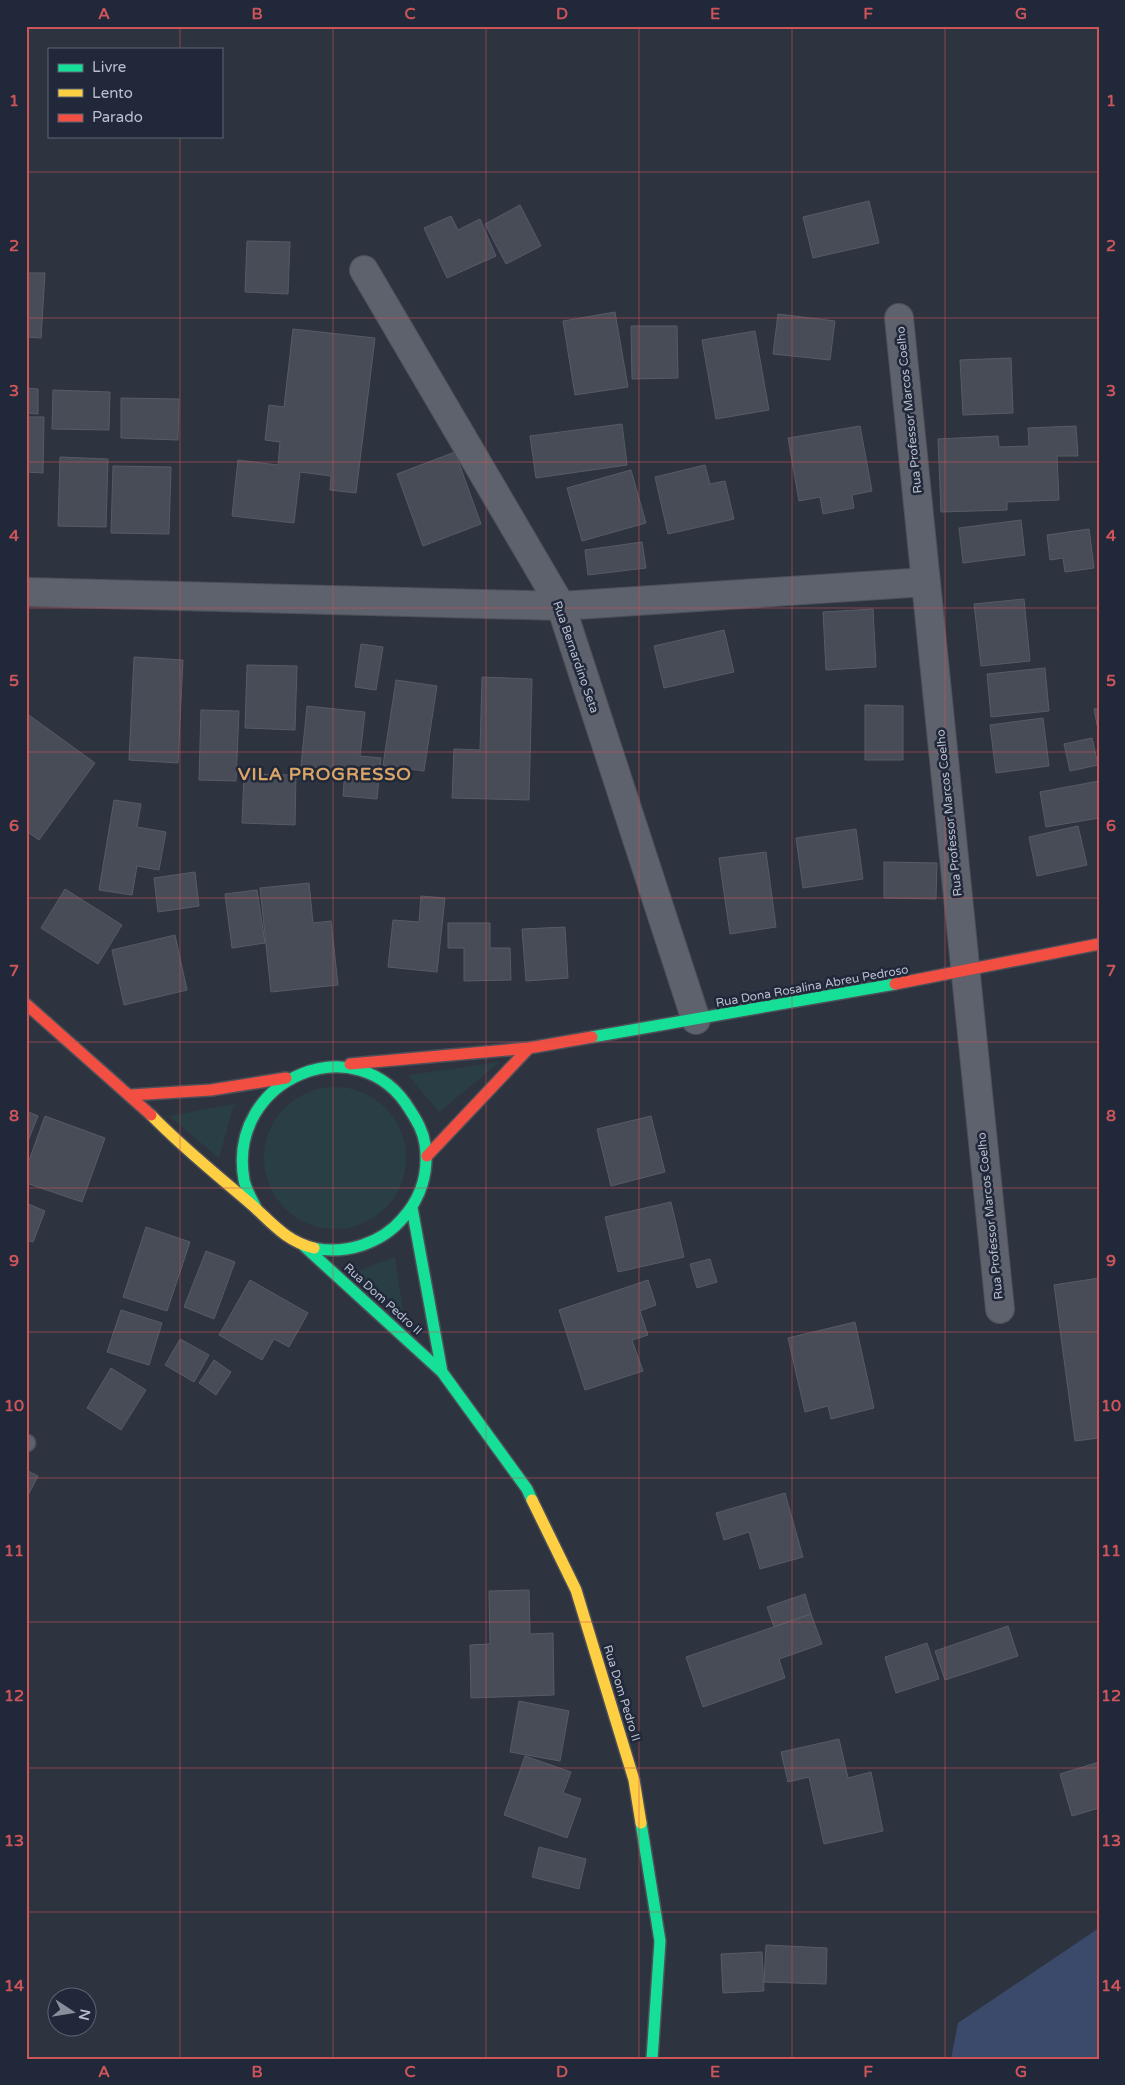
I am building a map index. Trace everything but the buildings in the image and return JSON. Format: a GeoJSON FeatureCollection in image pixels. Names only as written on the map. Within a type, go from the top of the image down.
{"type":"FeatureCollection","features":[{"type":"Feature","properties":{"kind":"main road","name":"Rua Dona Rosalina Abreu Pedroso"},"geometry":{"type":"LineString","coordinates":[[341,1065],[529,1048],[965,972],[1099,944]]}},
{"type":"Feature","properties":{"kind":"main road","name":"Rua Dom Pedro II"},"geometry":{"type":"LineString","coordinates":[[26,1004],[131,1095],[191,1155],[256,1208],[277,1232],[304,1246],[442,1372],[527,1489],[572,1582],[634,1780],[660,1941],[652,2059]]}},
{"type":"Feature","properties":{"kind":"main road"},"geometry":{"type":"LineString","coordinates":[[427,1156],[529,1048]]}},
{"type":"Feature","properties":{"kind":"main road","name":"Rua Dom Pedro II"},"geometry":{"type":"LineString","coordinates":[[131,1095],[211,1090],[287,1078],[313,1067],[341,1065],[367,1071],[391,1084],[410,1104],[422,1129],[427,1156],[423,1183],[412,1208],[391,1231],[365,1246],[335,1251],[304,1246]]}},
{"type":"Feature","properties":{"kind":"main road","name":"Rua Dom Pedro II"},"geometry":{"type":"LineString","coordinates":[[256,1208],[244,1181],[241,1151],[249,1122],[259,1105],[265,1096],[287,1078]]}},
{"type":"Feature","properties":{"kind":"main road","name":"Rua Dom Pedro II"},"geometry":{"type":"LineString","coordinates":[[412,1208],[442,1372]]}},
{"type":"Feature","properties":{"kind":"street","name":"Rua Bernardino Seta"},"geometry":{"type":"LineString","coordinates":[[364,270],[561,606],[696,1020]]}},
{"type":"Feature","properties":{"kind":"street","name":"Rua Professor Marcos Coelho"},"geometry":{"type":"LineString","coordinates":[[899,318],[1000,1309]]}},
{"type":"Feature","properties":{"kind":"street"},"geometry":{"type":"LineString","coordinates":[[26,592],[561,606],[926,582]]}},
{"type":"Feature","properties":{"kind":"shaded area"},"geometry":{"type":"Polygon","coordinates":[[[500,1062],[439,1112],[408,1075],[500,1062]]]}},
{"type":"Feature","properties":{"kind":"shaded area"},"geometry":{"type":"Polygon","coordinates":[[[335,1087],[349,1088],[362,1092],[385,1108],[401,1131],[405,1144],[405,1172],[401,1185],[385,1208],[362,1224],[349,1228],[335,1229],[321,1228],[308,1224],[285,1208],[269,1185],[265,1172],[264,1158],[265,1144],[269,1131],[285,1108],[308,1092],[321,1088],[335,1087]]]}},
{"type":"Feature","properties":{"kind":"shaded area"},"geometry":{"type":"Polygon","coordinates":[[[234,1104],[219,1158],[169,1116],[234,1104]]]}},
{"type":"Feature","properties":{"kind":"shaded area"},"geometry":{"type":"Polygon","coordinates":[[[395,1257],[404,1318],[352,1273],[395,1257]]]}},
{"type":"Feature","properties":{"kind":"water"},"geometry":{"type":"Polygon","coordinates":[[[1099,1928],[1099,2059],[951,2059],[958,2023],[1099,1928]]]}},
{"type":"Feature","properties":{"kind":"traffic: fast"},"geometry":{"type":"LineString","coordinates":[[592,1037],[895,984]]}},
{"type":"Feature","properties":{"kind":"traffic: fast"},"geometry":{"type":"LineString","coordinates":[[256,1208],[244,1180],[244,1144],[255,1114],[275,1090],[301,1074],[330,1067],[360,1070],[387,1084],[410,1110],[423,1135],[426,1154],[425,1174],[415,1202],[394,1227],[374,1240],[363,1245],[338,1250],[314,1248]]}},
{"type":"Feature","properties":{"kind":"traffic: fast"},"geometry":{"type":"LineString","coordinates":[[412,1208],[442,1372]]}},
{"type":"Feature","properties":{"kind":"traffic: fast"},"geometry":{"type":"LineString","coordinates":[[304,1246],[442,1372],[527,1489],[532,1500]]}},
{"type":"Feature","properties":{"kind":"traffic: fast"},"geometry":{"type":"LineString","coordinates":[[641,1823],[660,1941],[652,2059]]}},
{"type":"Feature","properties":{"kind":"traffic: slow"},"geometry":{"type":"LineString","coordinates":[[151,1115],[280,1231],[288,1237],[314,1248]]}},
{"type":"Feature","properties":{"kind":"traffic: slow"},"geometry":{"type":"LineString","coordinates":[[532,1500],[576,1590],[634,1780],[641,1823]]}},
{"type":"Feature","properties":{"kind":"traffic: jam"},"geometry":{"type":"LineString","coordinates":[[895,984],[1099,944]]}},
{"type":"Feature","properties":{"kind":"traffic: jam"},"geometry":{"type":"LineString","coordinates":[[26,1004],[151,1115]]}},
{"type":"Feature","properties":{"kind":"traffic: jam"},"geometry":{"type":"LineString","coordinates":[[350,1064],[529,1048],[592,1037]]}},
{"type":"Feature","properties":{"kind":"traffic: jam"},"geometry":{"type":"LineString","coordinates":[[427,1156],[529,1048]]}},
{"type":"Feature","properties":{"kind":"traffic: jam"},"geometry":{"type":"LineString","coordinates":[[131,1095],[211,1090],[286,1078]]}},
{"type":"Feature","properties":{"kind":"district","name":"VILA PROGRESSO"},"geometry":{"type":"Point","coordinates":[325,774]}}]}
